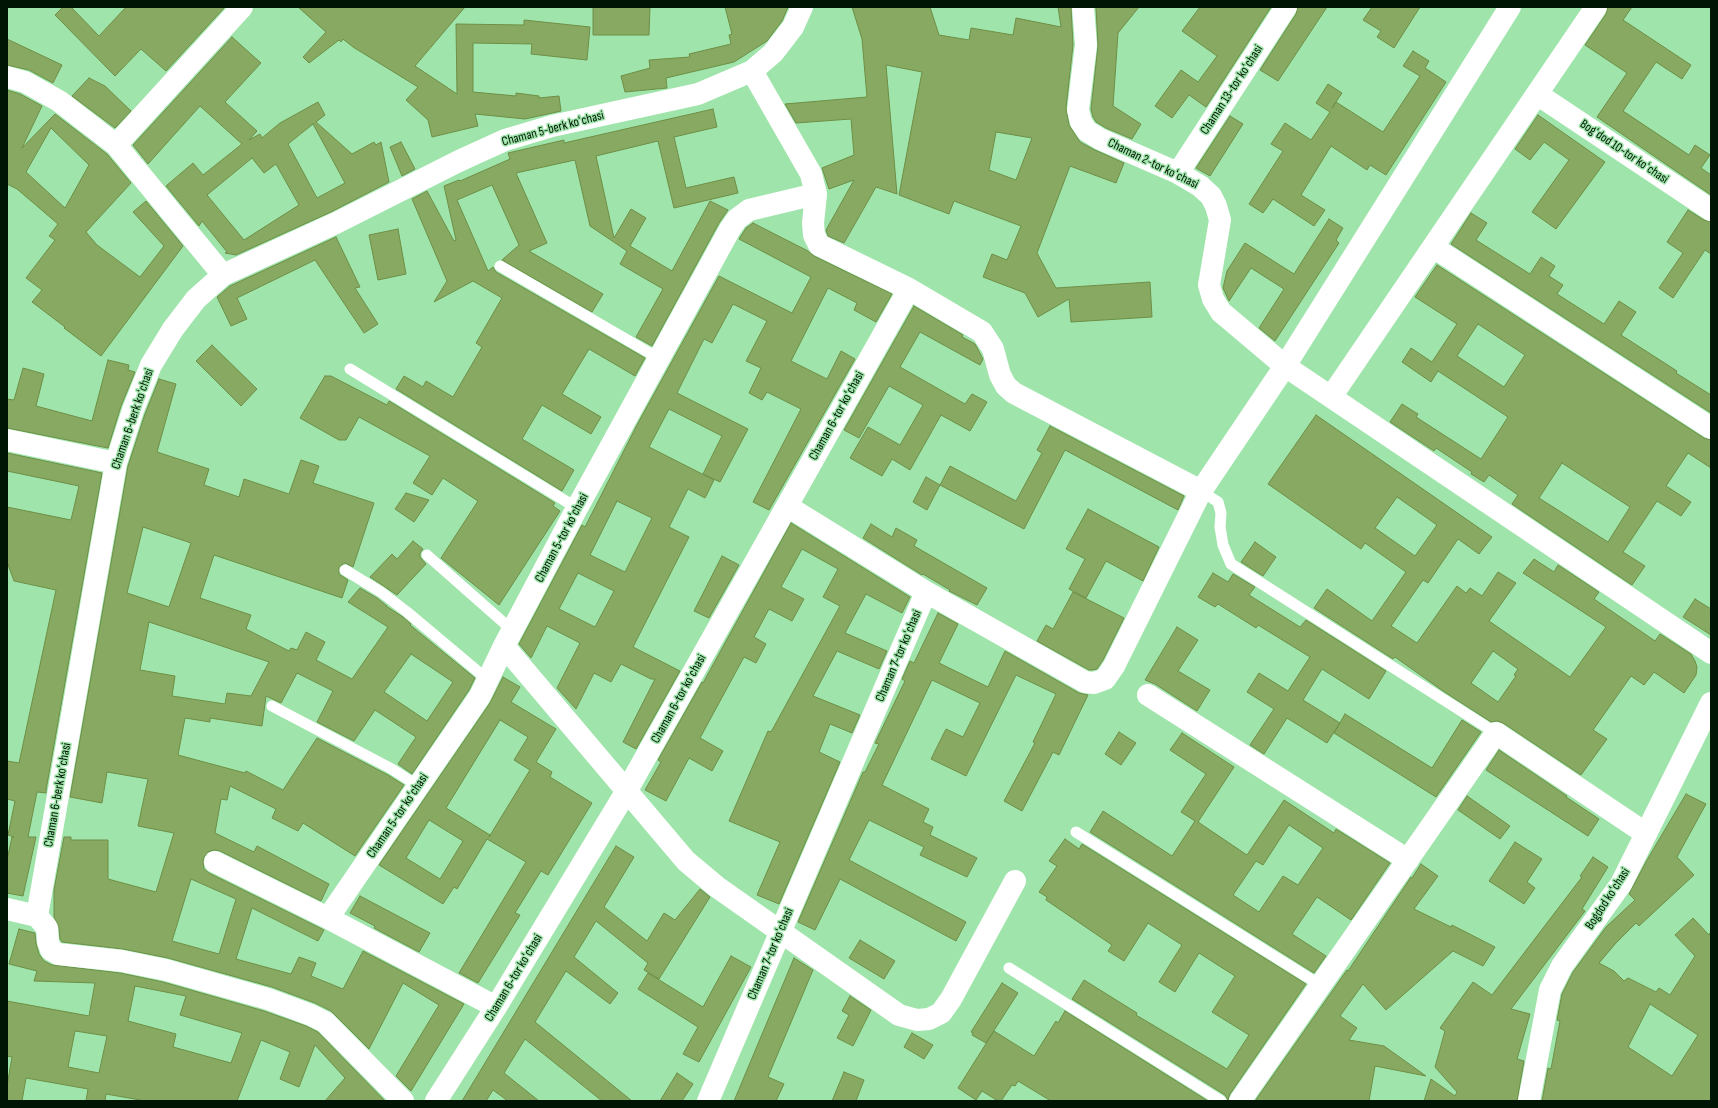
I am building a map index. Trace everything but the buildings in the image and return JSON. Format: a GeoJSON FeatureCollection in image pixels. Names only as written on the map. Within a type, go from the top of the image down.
{"type":"FeatureCollection","features":[{"type":"Feature","properties":{"kind":"street"},"geometry":{"type":"LineString","coordinates":[[116,145],[242,7]]}},
{"type":"Feature","properties":{"kind":"street","name":"Chaman 5-berk koʻchasi"},"geometry":{"type":"LineString","coordinates":[[223,275],[336,223],[459,161],[506,140],[552,126],[698,94],[752,70],[773,53],[792,27],[802,7]]}},
{"type":"Feature","properties":{"kind":"street","name":"Chaman 2-tor koʻchasi"},"geometry":{"type":"LineString","coordinates":[[1083,7],[1086,45],[1078,110],[1080,122],[1087,131],[1178,173],[1200,186],[1211,196],[1220,220],[1209,284],[1213,299],[1221,312],[1285,366],[1711,652]]}},
{"type":"Feature","properties":{"kind":"street","name":"Chaman 13-tor koʻchasi"},"geometry":{"type":"LineString","coordinates":[[1178,173],[1286,7]]}},
{"type":"Feature","properties":{"kind":"street"},"geometry":{"type":"LineString","coordinates":[[752,70],[811,174],[816,194],[813,223],[814,235],[819,245],[909,290],[982,332],[993,349],[1000,375],[1014,393],[1201,491],[1285,366],[1510,7]]}},
{"type":"Feature","properties":{"kind":"street"},"geometry":{"type":"LineString","coordinates":[[1331,397],[1596,7]]}},
{"type":"Feature","properties":{"kind":"street"},"geometry":{"type":"LineString","coordinates":[[7,77],[25,82],[59,102],[116,145],[223,275]]}},
{"type":"Feature","properties":{"kind":"street","name":"Bogʻdod 10-tor koʻchasi"},"geometry":{"type":"LineString","coordinates":[[1537,94],[1711,210]]}},
{"type":"Feature","properties":{"kind":"street","name":"Chaman 5-tor koʻchasi"},"geometry":{"type":"LineString","coordinates":[[328,918],[480,696],[508,638],[730,229],[737,219],[749,210],[816,194]]}},
{"type":"Feature","properties":{"kind":"street"},"geometry":{"type":"LineString","coordinates":[[1433,247],[1711,428]]}},
{"type":"Feature","properties":{"kind":"street","name":"Chaman 6-berk koʻchasi"},"geometry":{"type":"LineString","coordinates":[[37,916],[116,463],[151,365],[173,329],[196,298],[223,275]]}},
{"type":"Feature","properties":{"kind":"street","name":"Chaman 6-tor koʻchasi"},"geometry":{"type":"LineString","coordinates":[[436,1101],[496,1007],[626,792],[909,290]]}},
{"type":"Feature","properties":{"kind":"street"},"geometry":{"type":"LineString","coordinates":[[7,440],[116,463]]}},
{"type":"Feature","properties":{"kind":"street","name":"Chaman 7-tor koʻchasi"},"geometry":{"type":"LineString","coordinates":[[708,1101],[926,592],[1085,682],[1094,684],[1104,679],[1114,666],[1201,491]]}},
{"type":"Feature","properties":{"kind":"street"},"geometry":{"type":"LineString","coordinates":[[787,506],[926,592]]}},
{"type":"Feature","properties":{"kind":"street"},"geometry":{"type":"LineString","coordinates":[[508,638],[626,792],[686,861],[717,887],[780,933],[899,1015],[917,1020],[929,1019],[941,1013],[951,999],[1015,881]]}},
{"type":"Feature","properties":{"kind":"street"},"geometry":{"type":"LineString","coordinates":[[1148,695],[1408,860]]}},
{"type":"Feature","properties":{"kind":"street","name":"Bogdod koʻchasi"},"geometry":{"type":"LineString","coordinates":[[1529,1101],[1550,990],[1562,966],[1621,884],[1645,833],[1710,706]]}},
{"type":"Feature","properties":{"kind":"street"},"geometry":{"type":"LineString","coordinates":[[1240,1101],[1496,733],[1645,833]]}},
{"type":"Feature","properties":{"kind":"street"},"geometry":{"type":"LineString","coordinates":[[215,862],[328,918],[496,1007]]}},
{"type":"Feature","properties":{"kind":"street"},"geometry":{"type":"LineString","coordinates":[[7,909],[37,916],[47,928],[48,942],[51,950],[58,954],[122,961],[166,970],[268,999],[311,1015],[325,1022],[402,1101]]}},
{"type":"Feature","properties":{"kind":"lane"},"geometry":{"type":"LineString","coordinates":[[500,266],[660,359]]}},
{"type":"Feature","properties":{"kind":"lane"},"geometry":{"type":"LineString","coordinates":[[350,369],[578,508]]}},
{"type":"Feature","properties":{"kind":"lane"},"geometry":{"type":"LineString","coordinates":[[1201,491],[1218,502],[1221,514],[1220,527],[1223,545],[1232,564],[1496,733]]}},
{"type":"Feature","properties":{"kind":"lane"},"geometry":{"type":"LineString","coordinates":[[428,555],[508,638]]}},
{"type":"Feature","properties":{"kind":"lane"},"geometry":{"type":"LineString","coordinates":[[345,570],[381,592],[407,612],[488,680]]}},
{"type":"Feature","properties":{"kind":"lane"},"geometry":{"type":"LineString","coordinates":[[272,706],[392,768],[418,786]]}},
{"type":"Feature","properties":{"kind":"lane"},"geometry":{"type":"LineString","coordinates":[[1076,832],[1320,985]]}},
{"type":"Feature","properties":{"kind":"lane"},"geometry":{"type":"LineString","coordinates":[[1009,968],[1221,1101]]}}]}
